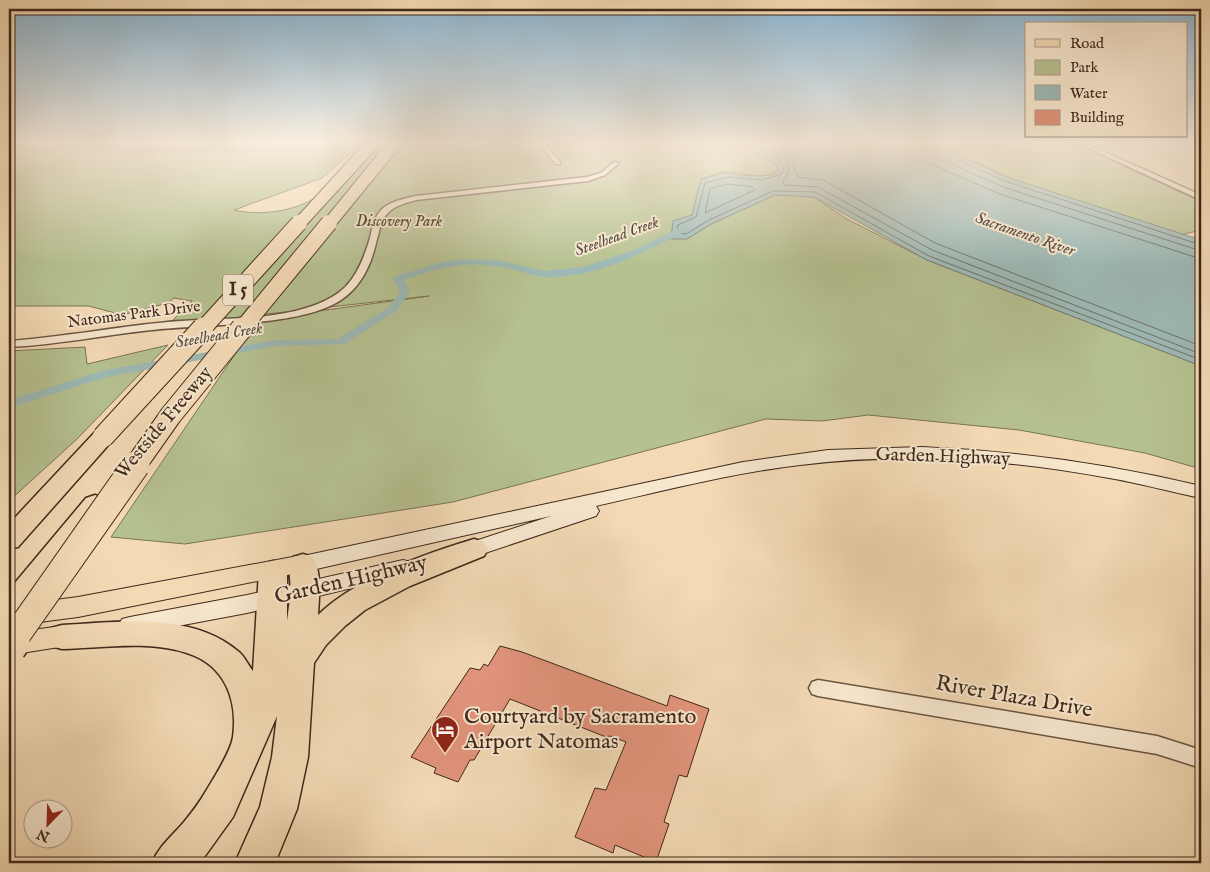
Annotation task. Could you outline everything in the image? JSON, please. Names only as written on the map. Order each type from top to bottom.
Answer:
[{"type":"highway","name":"Westside Freeway","points":[[9,540],[336,184]]},
{"type":"highway","name":"Westside Freeway","points":[[9,610],[361,184]]},
{"type":"highway","points":[[9,645],[170,415]]},
{"type":"highway","points":[[9,521],[103,437]]},
{"type":"highway","points":[[299,658],[308,644],[326,624],[356,600],[380,587],[474,549]]},
{"type":"highway","points":[[255,863],[278,809],[286,778],[299,658],[304,578]]},
{"type":"highway","points":[[172,863],[198,836],[219,807],[236,777],[265,702],[273,585]]},
{"type":"highway","points":[[62,636],[167,635],[188,639],[209,647],[226,658],[238,673],[247,692],[249,729],[244,754]]},
{"type":"main road","name":"Garden Highway","points":[[9,645],[145,623],[273,585],[685,480],[736,468],[792,460],[830,456],[913,453],[1050,463],[1141,478],[1201,492]]},
{"type":"main road","name":"Garden Highway","points":[[304,578],[390,572],[474,549],[685,480]]},
{"type":"main road","name":"Garden Highway","points":[[9,616],[273,585]]},
{"type":"street","name":"Natomas Park Drive","points":[[9,344],[168,325],[248,319],[308,310],[336,299],[360,278],[382,213],[389,207],[416,198],[522,184]]},
{"type":"street","points":[[1170,184],[1201,198]]},
{"type":"street","name":"River Plaza Drive","points":[[818,688],[1157,745],[1201,759]]},
{"type":"green space","name":"Discovery Park","points":[[9,184],[306,184],[234,210],[254,213],[285,210],[313,199],[328,184],[700,184],[687,239],[711,224],[775,195],[814,197],[847,219],[927,260],[1201,366],[1201,469],[1145,453],[1019,430],[868,415],[822,421],[766,419],[453,502],[185,544],[111,537],[259,319],[429,296],[168,325],[192,301],[174,298],[168,303],[122,315],[89,306],[9,306]]},
{"type":"green space","points":[[1026,184],[1162,184],[1201,202],[1201,230],[1180,235]]},
{"type":"green space","points":[[168,345],[77,439],[9,501],[9,351],[85,347],[87,364]]},
{"type":"water","name":"Sacramento River","points":[[700,184],[1027,184],[1201,240],[1201,366],[927,260],[814,197],[775,195],[711,224],[687,239],[671,239],[673,221],[692,215]]},
{"type":"building","name":"Courtyard by Sacramento Airport Natomas","points":[[500,646],[522,652],[667,706],[670,695],[709,709],[687,777],[679,775],[664,822],[669,824],[656,862],[615,845],[613,853],[575,837],[595,788],[606,790],[626,742],[610,736],[606,737],[510,699],[474,760],[470,760],[458,782],[434,773],[436,768],[411,757],[470,668],[480,670],[484,664],[488,666]]},
{"type":"waterway","name":"Steelhead Creek","points":[[9,404],[105,374],[276,343],[340,342],[393,309],[405,291],[398,279],[441,265],[483,262],[513,266],[543,274],[566,273],[584,270],[620,259],[687,227]]},
{"type":"place","name":"Courtyard by Sacramento Airport Natomas","points":[[445,754]]}]
